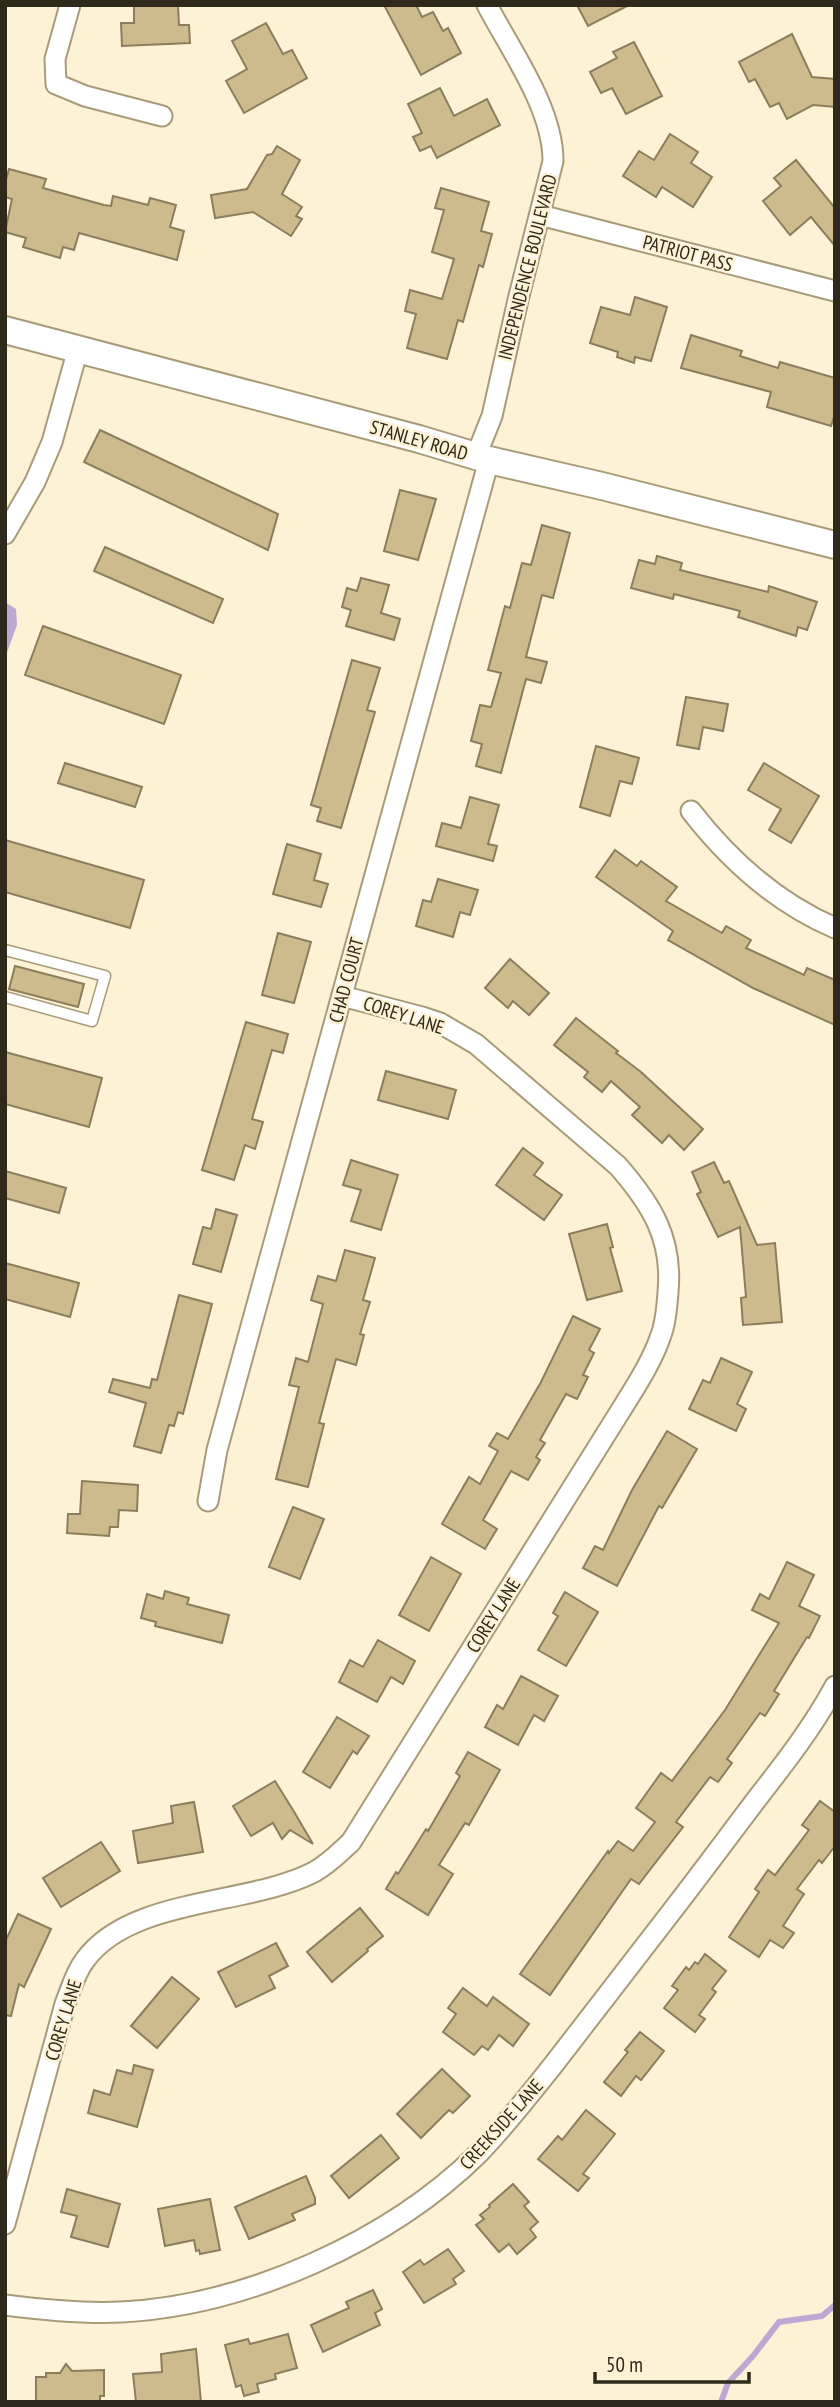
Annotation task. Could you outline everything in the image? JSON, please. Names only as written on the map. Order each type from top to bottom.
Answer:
[{"type":"street","points":[[70,5],[55,59],[55,84],[85,96],[162,116]]},
{"type":"street","name":"INDEPENDENCE BOULEVARD","points":[[483,458],[518,300],[553,161],[549,126],[487,5]]},
{"type":"street","name":"PATRIOT PASS","points":[[540,215],[835,291]]},
{"type":"street","name":"STANLEY ROAD","points":[[5,330],[483,458],[602,485],[835,545]]},
{"type":"street","points":[[5,534],[35,482],[52,442],[78,349]]},
{"type":"street","name":"CHAD COURT","points":[[208,1501],[217,1450],[342,996],[483,458]]},
{"type":"street","points":[[691,811],[710,836],[758,881],[789,904],[835,928]]},
{"type":"street","name":"COREY LANE","points":[[5,2224],[65,2004],[75,1976],[86,1959],[102,1941],[122,1928],[146,1919],[292,1882],[331,1862],[351,1842],[626,1402],[662,1334],[670,1277],[668,1252],[662,1231],[651,1209],[618,1166],[476,1044],[440,1023],[342,996]]},
{"type":"street","name":"CREEKSIDE LANE","points":[[5,2305],[80,2312],[123,2312],[211,2298],[249,2288],[325,2257],[423,2201],[478,2153],[508,2122],[786,1762],[835,1686]]},
{"type":"lane","points":[[5,950],[105,976],[92,1021],[5,997]]},
{"type":"shaded area","points":[[5,602],[16,609],[17,625],[5,658]]},
{"type":"building","points":[[134,5],[178,5],[179,25],[189,25],[190,43],[122,46],[121,23],[134,23]]},
{"type":"building","points":[[384,5],[416,5],[422,17],[433,12],[443,31],[448,28],[461,53],[421,75]]},
{"type":"building","points":[[577,5],[629,5],[588,26]]},
{"type":"building","points":[[266,23],[283,54],[292,50],[307,78],[244,113],[226,81],[247,69],[232,41]]},
{"type":"building","points":[[792,34],[812,77],[835,79],[835,107],[813,105],[787,119],[779,103],[770,107],[755,79],[749,82],[739,62]]},
{"type":"building","points":[[634,42],[662,96],[626,114],[612,88],[601,93],[590,72],[617,58],[613,52]]},
{"type":"building","points":[[440,88],[454,116],[487,99],[500,125],[437,158],[431,146],[420,151],[413,137],[422,133],[408,104]]},
{"type":"building","points":[[670,134],[698,152],[691,163],[712,177],[693,207],[662,187],[656,197],[623,176],[639,151],[654,160]]},
{"type":"building","points":[[277,146],[300,160],[282,194],[302,207],[296,216],[302,219],[291,236],[253,212],[215,218],[211,195],[247,189],[267,155],[272,154]]},
{"type":"building","points":[[796,160],[835,208],[835,246],[811,217],[790,235],[763,201],[781,186],[774,178]]},
{"type":"building","points":[[9,169],[46,179],[43,188],[104,205],[111,206],[113,196],[148,205],[150,198],[176,205],[170,227],[184,231],[177,260],[79,233],[74,250],[63,247],[60,258],[23,247],[26,238],[5,232],[12,199],[5,197]]},
{"type":"building","points":[[441,188],[489,202],[481,231],[492,234],[483,267],[479,265],[463,322],[458,320],[447,359],[407,348],[416,314],[405,311],[410,290],[442,299],[454,259],[432,252],[444,210],[435,208]]},
{"type":"building","points":[[635,297],[667,307],[651,361],[635,357],[634,363],[617,357],[618,352],[590,343],[601,307],[630,315]]},
{"type":"building","points":[[691,335],[742,351],[740,356],[778,368],[780,362],[835,378],[835,414],[831,426],[767,407],[771,392],[681,368]]},
{"type":"building","points":[[100,430],[278,514],[268,550],[84,462]]},
{"type":"building","points":[[400,490],[436,499],[418,560],[384,551]]},
{"type":"building","points":[[542,525],[570,533],[553,598],[542,595],[526,657],[547,662],[541,683],[526,679],[501,773],[476,766],[482,744],[471,741],[480,705],[491,707],[501,673],[488,670],[505,606],[510,608],[522,563],[531,565]]},
{"type":"building","points":[[105,547],[223,599],[213,623],[94,571]]},
{"type":"building","points":[[657,556],[682,563],[680,570],[768,592],[769,586],[817,602],[807,630],[798,627],[796,636],[738,617],[740,611],[674,594],[673,599],[631,588],[639,560],[655,564]]},
{"type":"building","points":[[361,578],[389,585],[381,613],[400,619],[394,640],[346,626],[351,610],[342,607],[347,588],[357,591]]},
{"type":"building","points":[[43,626],[181,675],[164,724],[25,675]]},
{"type":"building","points":[[352,660],[380,668],[367,710],[375,712],[341,828],[317,821],[321,808],[311,805]]},
{"type":"building","points":[[686,697],[728,704],[723,731],[703,727],[699,749],[677,745]]},
{"type":"building","points":[[596,746],[639,758],[632,784],[620,781],[610,816],[580,807]]},
{"type":"building","points":[[65,763],[142,787],[135,807],[58,783]]},
{"type":"building","points":[[764,763],[819,796],[791,843],[769,830],[781,809],[748,790]]},
{"type":"building","points":[[470,797],[499,805],[488,844],[497,846],[493,861],[436,846],[442,823],[461,828]]},
{"type":"building","points":[[5,840],[144,880],[130,928],[5,892]]},
{"type":"building","points":[[287,844],[321,854],[314,880],[328,884],[321,907],[273,894]]},
{"type":"building","points":[[615,850],[637,866],[641,861],[677,887],[666,901],[722,933],[726,926],[751,940],[746,948],[804,975],[807,968],[835,980],[835,1025],[753,988],[668,940],[673,931],[596,877]]},
{"type":"building","points":[[438,879],[478,890],[470,915],[460,912],[453,937],[416,926],[423,900],[431,902]]},
{"type":"building","points":[[278,933],[311,942],[294,1003],[262,995]]},
{"type":"building","points":[[510,959],[549,993],[529,1015],[513,1001],[508,1008],[485,988]]},
{"type":"building","points":[[15,966],[84,984],[78,1007],[9,989]]},
{"type":"building","points":[[576,1018],[618,1051],[616,1053],[641,1072],[703,1129],[684,1150],[669,1135],[662,1143],[632,1115],[640,1107],[611,1081],[602,1092],[584,1077],[588,1072],[554,1045]]},
{"type":"building","points":[[246,1022],[288,1034],[283,1053],[272,1050],[252,1119],[263,1122],[255,1149],[245,1145],[234,1180],[202,1170]]},
{"type":"building","points":[[5,1052],[102,1078],[89,1127],[5,1104]]},
{"type":"building","points":[[386,1071],[456,1090],[448,1119],[378,1100]]},
{"type":"building","points":[[523,1148],[543,1163],[534,1175],[562,1195],[544,1220],[496,1185]]},
{"type":"building","points":[[351,1160],[398,1175],[381,1230],[351,1221],[361,1190],[343,1185]]},
{"type":"building","points":[[714,1162],[724,1183],[729,1181],[757,1245],[775,1243],[782,1322],[743,1325],[741,1298],[746,1297],[740,1227],[718,1237],[697,1194],[701,1192],[692,1172]]},
{"type":"building","points":[[5,1171],[66,1188],[59,1213],[5,1198]]},
{"type":"building","points":[[216,1209],[237,1215],[221,1272],[193,1264],[203,1227],[211,1229]]},
{"type":"building","points":[[607,1224],[613,1247],[610,1248],[622,1291],[587,1300],[569,1234]]},
{"type":"building","points":[[345,1250],[375,1258],[363,1300],[370,1302],[360,1334],[364,1335],[356,1365],[336,1359],[319,1423],[324,1424],[308,1487],[276,1479],[299,1387],[289,1385],[296,1358],[308,1362],[323,1304],[311,1300],[318,1276],[336,1281]]},
{"type":"building","points":[[5,1263],[79,1283],[70,1317],[5,1299]]},
{"type":"building","points":[[179,1295],[212,1304],[183,1414],[178,1412],[174,1426],[169,1425],[161,1453],[134,1446],[146,1403],[109,1392],[113,1379],[150,1388],[152,1379],[157,1380]]},
{"type":"building","points":[[573,1316],[600,1329],[589,1350],[594,1353],[583,1375],[588,1377],[577,1399],[566,1394],[540,1440],[545,1443],[536,1457],[540,1460],[528,1480],[511,1471],[483,1520],[497,1529],[485,1549],[442,1524],[469,1477],[480,1484],[498,1451],[489,1446],[497,1433],[508,1439],[541,1382]]},
{"type":"building","points":[[721,1358],[752,1372],[737,1404],[746,1409],[736,1431],[689,1409],[703,1380],[710,1383]]},
{"type":"building","points":[[667,1431],[697,1449],[662,1508],[659,1506],[617,1586],[583,1568],[595,1546],[603,1550],[632,1490]]},
{"type":"building","points":[[82,1481],[138,1485],[137,1511],[119,1510],[118,1527],[110,1527],[109,1536],[67,1533],[68,1514],[80,1514]]},
{"type":"building","points":[[293,1507],[324,1519],[300,1579],[269,1567]]},
{"type":"building","points":[[431,1557],[461,1574],[429,1631],[399,1615]]},
{"type":"building","points":[[787,1562],[814,1575],[799,1606],[820,1616],[809,1638],[807,1637],[774,1691],[779,1694],[765,1716],[760,1713],[727,1759],[732,1763],[718,1782],[710,1777],[676,1822],[683,1827],[639,1884],[631,1879],[550,1995],[520,1974],[608,1851],[609,1853],[618,1841],[633,1851],[655,1822],[636,1808],[661,1773],[672,1781],[725,1710],[779,1623],[752,1610],[760,1594],[769,1599]]},
{"type":"building","points":[[165,1591],[189,1598],[187,1604],[229,1615],[222,1643],[155,1626],[156,1622],[141,1618],[147,1594],[163,1599]]},
{"type":"building","points":[[565,1592],[598,1612],[566,1666],[538,1650],[558,1616],[553,1613]]},
{"type":"building","points":[[378,1640],[415,1661],[403,1684],[391,1677],[377,1702],[339,1682],[350,1660],[363,1667]]},
{"type":"building","points":[[521,1676],[558,1696],[544,1721],[534,1715],[518,1745],[485,1727],[497,1705],[503,1709]]},
{"type":"building","points":[[337,1717],[369,1736],[357,1754],[353,1751],[330,1788],[303,1772]]},
{"type":"building","points":[[468,1752],[500,1770],[469,1825],[465,1823],[439,1865],[453,1874],[428,1915],[386,1889],[426,1829],[428,1831],[460,1776],[456,1773]]},
{"type":"building","points":[[275,1781],[313,1844],[290,1830],[282,1839],[273,1823],[251,1836],[233,1806]]},
{"type":"building","points":[[820,1801],[835,1812],[835,1846],[822,1863],[819,1860],[797,1889],[804,1894],[783,1926],[794,1933],[783,1948],[770,1940],[759,1957],[729,1937],[759,1892],[755,1889],[768,1870],[775,1875],[809,1830],[802,1825]]},
{"type":"building","points":[[194,1802],[203,1852],[138,1863],[133,1831],[173,1823],[171,1806]]},
{"type":"building","points":[[101,1842],[120,1871],[61,1907],[43,1878]]},
{"type":"building","points":[[360,1908],[383,1936],[332,1982],[307,1952]]},
{"type":"building","points":[[18,1914],[51,1929],[24,1987],[19,1984],[11,2016],[5,2015],[5,1942]]},
{"type":"building","points":[[276,1943],[288,1966],[269,1976],[275,1988],[236,2007],[218,1972]]},
{"type":"building","points":[[705,1954],[726,1971],[712,1989],[716,1992],[699,2015],[705,2019],[695,2032],[664,2008],[678,1990],[672,1986],[686,1967],[689,1970],[695,1962],[698,1964]]},
{"type":"building","points":[[172,1977],[199,1999],[157,2048],[131,2026]]},
{"type":"building","points":[[463,1988],[487,2006],[493,1997],[529,2024],[513,2046],[499,2035],[488,2050],[482,2046],[474,2055],[443,2032],[456,2014],[448,2008]]},
{"type":"building","points":[[640,2032],[664,2051],[641,2080],[636,2076],[621,2096],[604,2082]]},
{"type":"building","points":[[134,2065],[153,2070],[137,2127],[88,2113],[94,2090],[110,2095],[117,2070],[132,2074]]},
{"type":"building","points":[[442,2069],[470,2096],[453,2113],[449,2110],[421,2138],[397,2114]]},
{"type":"building","points":[[586,2110],[615,2134],[583,2174],[589,2178],[578,2191],[538,2159],[558,2136],[562,2140]]},
{"type":"building","points":[[381,2135],[399,2158],[349,2198],[331,2176]]},
{"type":"building","points":[[306,2176],[315,2204],[292,2214],[295,2220],[249,2239],[235,2207]]},
{"type":"building","points":[[513,2184],[529,2202],[524,2206],[538,2222],[530,2229],[536,2237],[517,2254],[509,2244],[499,2252],[476,2225],[484,2219],[480,2215],[489,2205]]},
{"type":"building","points":[[67,2189],[120,2204],[108,2247],[71,2237],[77,2216],[61,2212]]},
{"type":"building","points":[[210,2199],[220,2250],[200,2254],[199,2250],[196,2251],[194,2240],[165,2246],[158,2209]]},
{"type":"building","points":[[448,2249],[464,2271],[453,2279],[456,2284],[424,2303],[403,2272],[420,2260],[424,2265]]},
{"type":"building","points":[[373,2290],[382,2309],[375,2313],[380,2325],[323,2352],[311,2325],[349,2308],[346,2302]]},
{"type":"building","points":[[288,2334],[297,2368],[275,2374],[276,2379],[257,2384],[259,2392],[244,2396],[241,2385],[236,2387],[225,2345],[248,2339],[250,2344]]},
{"type":"building","points":[[196,2349],[201,2402],[136,2402],[133,2374],[162,2372],[161,2354]]},
{"type":"building","points":[[66,2364],[72,2371],[104,2370],[104,2396],[100,2396],[100,2402],[36,2402],[36,2377],[46,2377],[46,2373],[60,2373]]},
{"type":"waterway","points":[[721,2402],[728,2383],[779,2322],[822,2316],[835,2305]]}]
